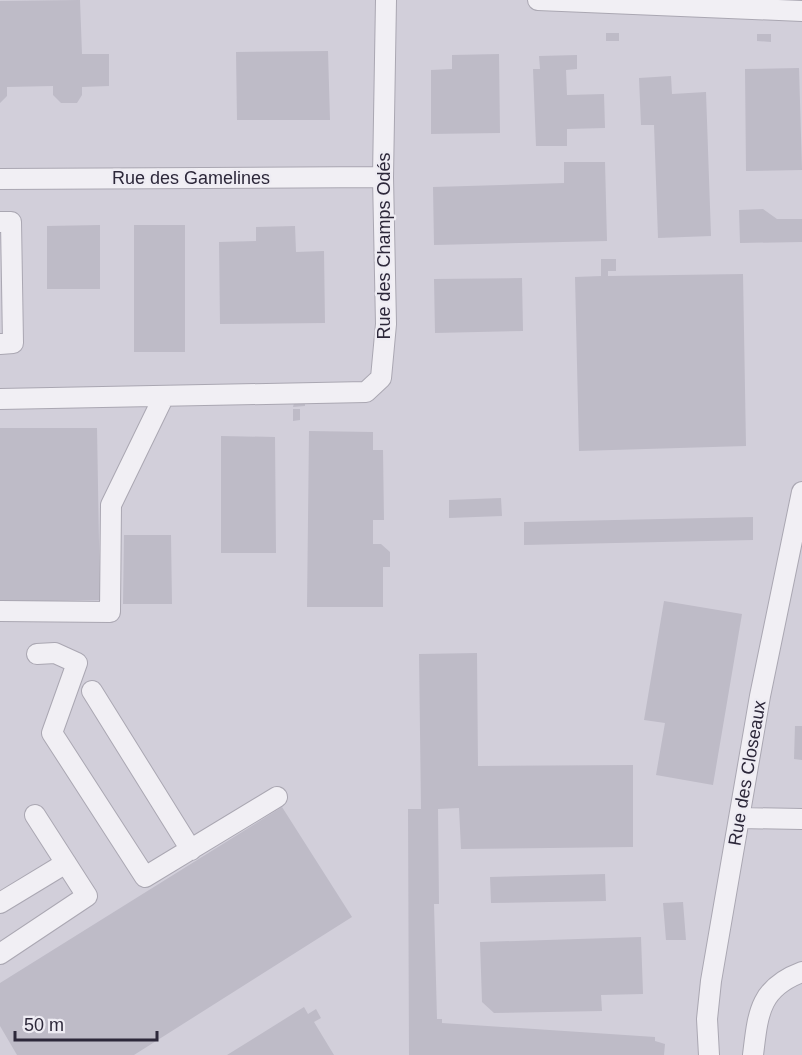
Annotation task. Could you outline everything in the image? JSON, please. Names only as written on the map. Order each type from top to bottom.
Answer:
[{"type":"street","name":"Rue des Champs Odés","points":[[0,399],[366,392],[381,378],[386,324],[383,177],[386,0]]},
{"type":"street","points":[[537,0],[802,11]]},
{"type":"street","name":"Rue des Gamelines","points":[[0,179],[383,177]]},
{"type":"street","points":[[0,222],[11,222],[13,343],[0,344]]},
{"type":"street","points":[[0,611],[110,612],[111,505],[164,396]]},
{"type":"street","name":"Rue des Closeaux","points":[[709,1055],[708,996],[739,818],[795,561],[801,506]]},
{"type":"street","points":[[37,654],[55,653],[77,663],[52,733],[146,877],[277,796]]},
{"type":"street","points":[[92,691],[191,850]]},
{"type":"street","points":[[0,954],[87,896],[35,815]]},
{"type":"street","points":[[739,818],[802,819]]},
{"type":"street","points":[[0,903],[66,863]]},
{"type":"street","points":[[753,1055],[757,1017],[769,991],[786,978],[802,972]]},
{"type":"shaded area","points":[[0,0],[802,0],[802,1055],[0,1055]]},
{"type":"building","points":[[80,0],[82,54],[109,54],[109,86],[82,87],[82,95],[77,103],[61,103],[53,95],[53,86],[7,87],[7,96],[0,103],[0,1]]},
{"type":"building","points":[[606,33],[619,33],[619,41],[606,41]]},
{"type":"building","points":[[757,34],[771,34],[771,42],[757,41]]},
{"type":"building","points":[[328,51],[330,120],[237,120],[236,52]]},
{"type":"building","points":[[499,54],[500,133],[431,134],[431,70],[452,69],[452,55]]},
{"type":"building","points":[[577,55],[577,69],[566,70],[567,95],[604,94],[605,128],[567,129],[567,146],[536,146],[533,69],[540,69],[539,56]]},
{"type":"building","points":[[799,68],[802,170],[746,171],[745,69]]},
{"type":"building","points":[[671,76],[672,94],[706,92],[711,236],[658,238],[654,125],[641,125],[639,78]]},
{"type":"building","points":[[564,162],[605,162],[607,241],[434,245],[433,187],[564,183]]},
{"type":"building","points":[[763,209],[777,219],[802,219],[802,242],[740,243],[739,210]]},
{"type":"building","points":[[100,225],[100,289],[47,289],[47,226]]},
{"type":"building","points":[[134,225],[185,225],[185,352],[134,352]]},
{"type":"building","points":[[295,226],[296,252],[324,251],[325,323],[220,324],[219,242],[256,241],[256,227]]},
{"type":"building","points":[[601,259],[616,259],[616,271],[608,271],[608,276],[743,274],[746,446],[579,451],[575,277],[601,276]]},
{"type":"building","points":[[522,278],[523,331],[435,333],[434,279]]},
{"type":"building","points":[[294,403],[305,403],[305,406],[293,407]]},
{"type":"building","points":[[293,409],[300,409],[300,420],[293,421]]},
{"type":"building","points":[[0,428],[97,428],[100,600],[0,602]]},
{"type":"building","points":[[309,431],[373,432],[373,450],[383,450],[384,520],[373,520],[373,544],[381,544],[390,552],[390,567],[383,567],[383,607],[307,607]]},
{"type":"building","points":[[221,436],[275,437],[276,553],[221,553]]},
{"type":"building","points":[[501,498],[502,516],[449,518],[449,500]]},
{"type":"building","points":[[753,517],[753,540],[524,545],[524,522]]},
{"type":"building","points":[[124,535],[171,535],[172,604],[123,604]]},
{"type":"building","points":[[664,601],[742,614],[713,785],[656,775],[665,723],[644,720]]},
{"type":"building","points":[[477,653],[478,766],[633,765],[633,847],[461,849],[459,808],[438,809],[439,904],[434,904],[437,1019],[442,1019],[442,1023],[655,1037],[655,1041],[665,1044],[664,1055],[409,1055],[408,809],[421,809],[419,654]]},
{"type":"building","points":[[795,726],[802,726],[802,760],[794,759]]},
{"type":"building","points":[[282,807],[352,917],[134,1055],[17,1055],[0,1026],[0,983]]},
{"type":"building","points":[[605,874],[606,901],[491,903],[490,877]]},
{"type":"building","points":[[683,902],[686,940],[666,940],[663,903]]},
{"type":"building","points":[[641,937],[643,994],[601,995],[602,1011],[494,1013],[482,1002],[480,942]]},
{"type":"building","points":[[304,1007],[308,1014],[316,1009],[321,1018],[314,1022],[334,1055],[227,1055]]}]
